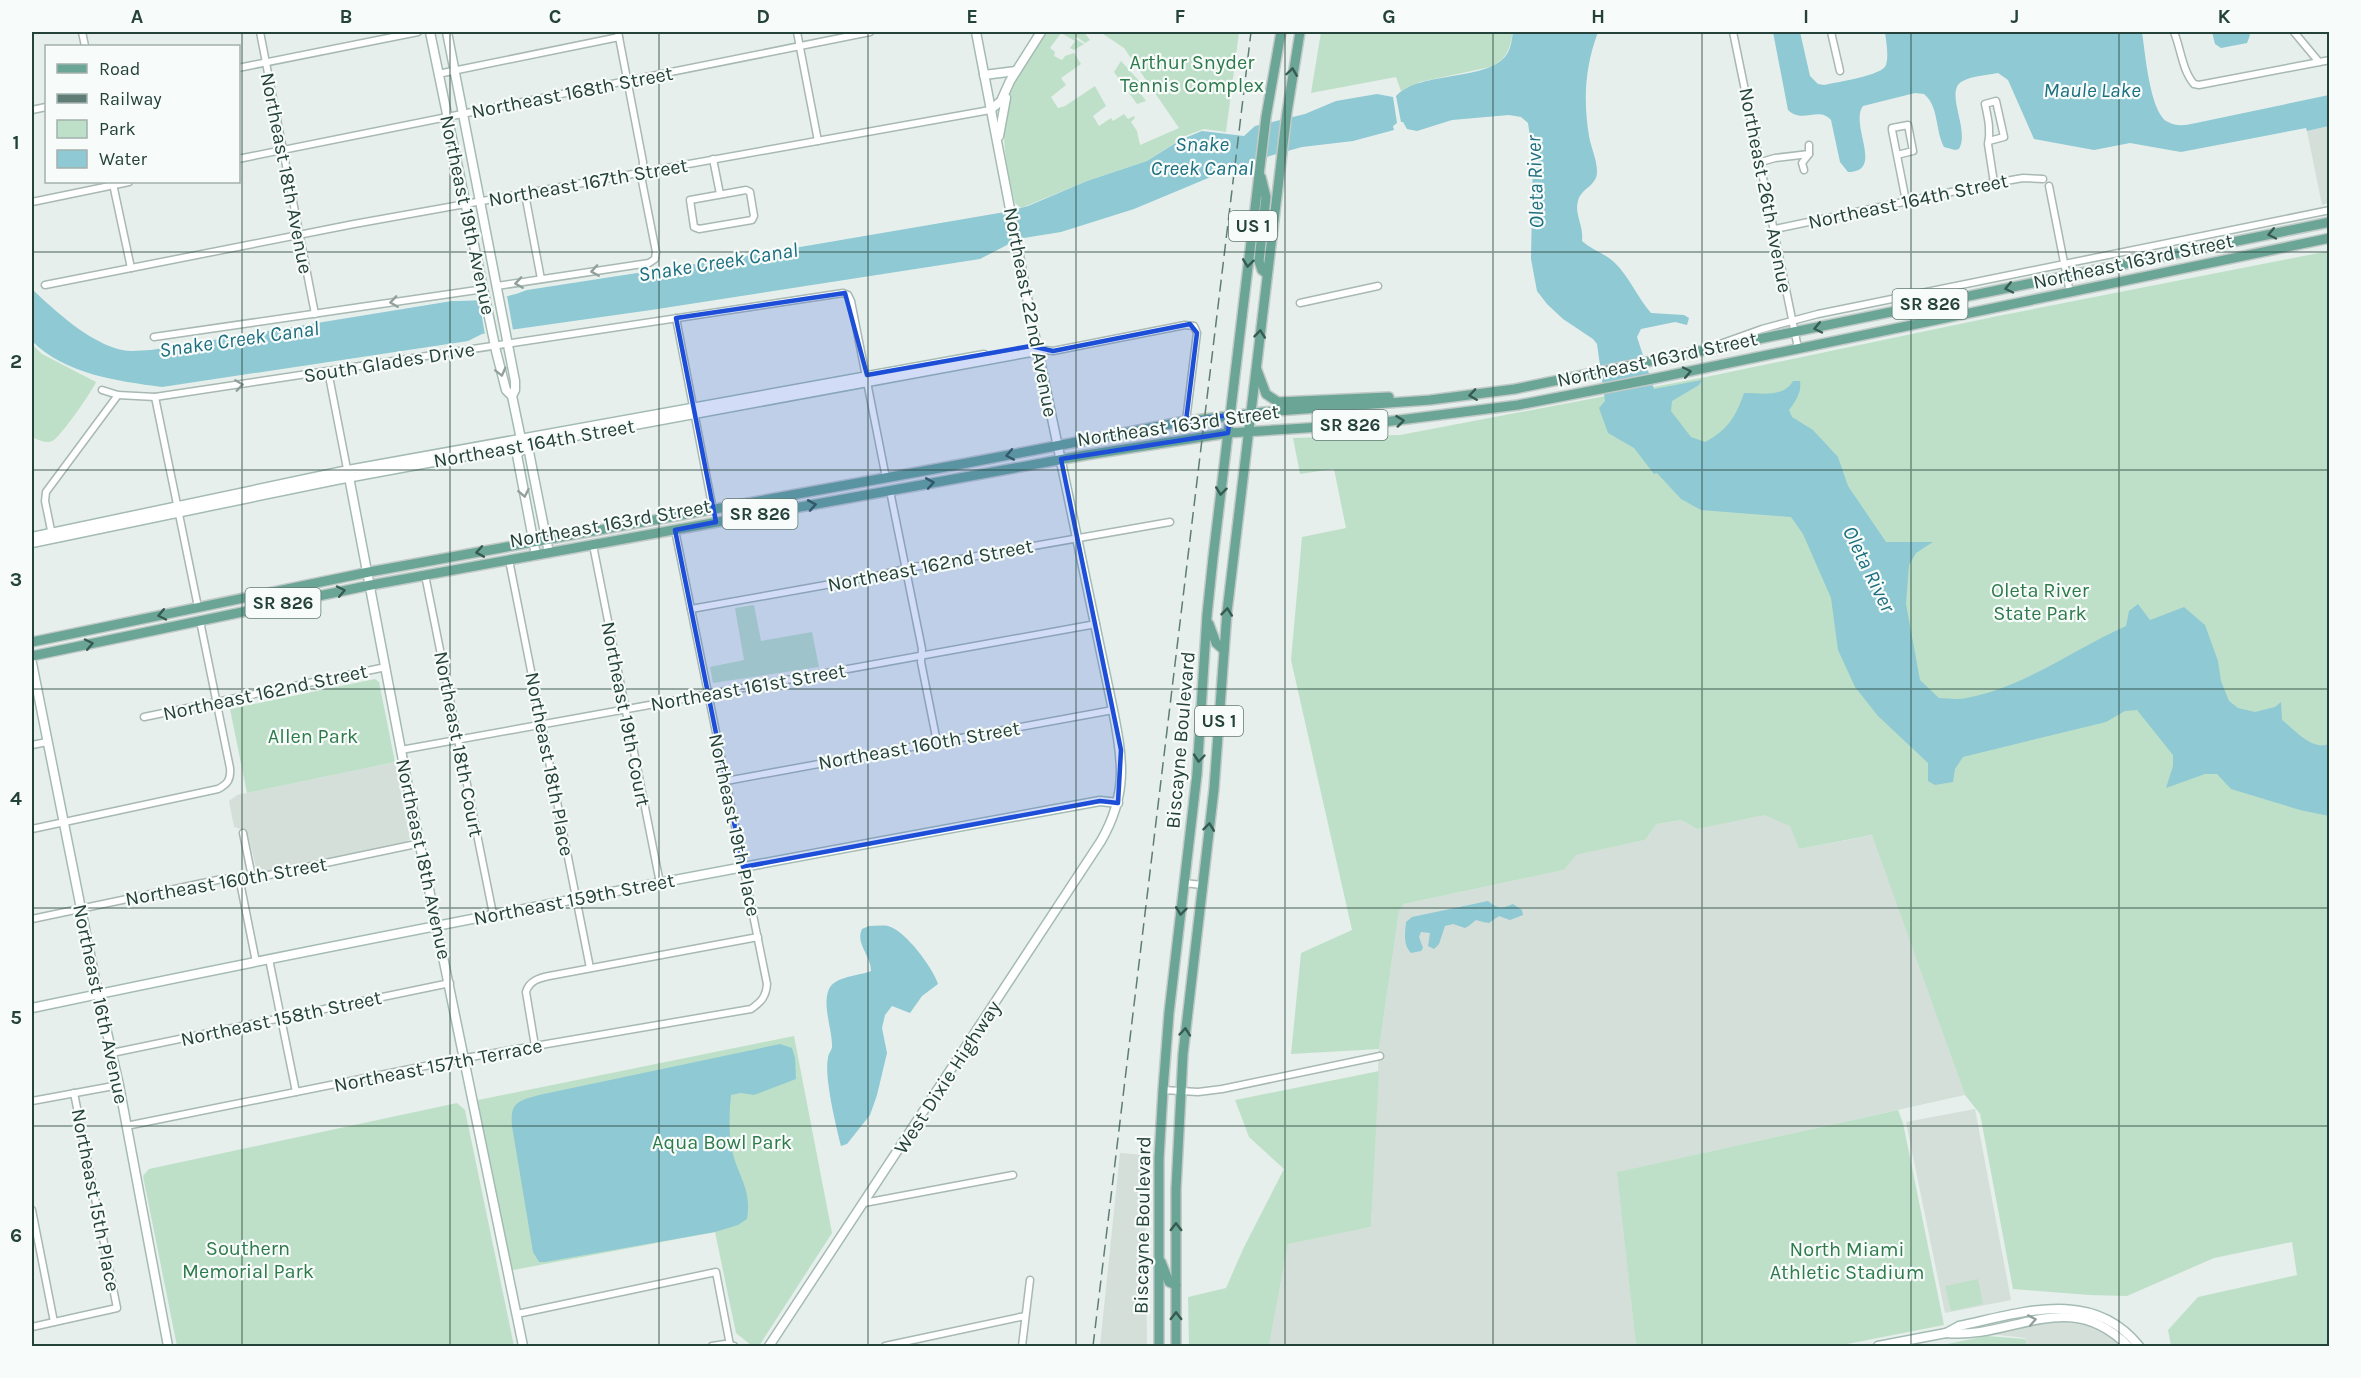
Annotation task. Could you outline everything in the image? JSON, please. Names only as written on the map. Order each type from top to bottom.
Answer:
[{"type":"main road","name":"Biscayne Boulevard","points":[[1159,1347],[1158,1254],[1163,1090],[1199,749],[1207,615],[1266,117],[1281,32]]},
{"type":"main road","name":"Biscayne Boulevard","points":[[1176,1347],[1176,1189],[1181,1091],[1216,771],[1224,650],[1267,274],[1287,112],[1300,32]]},
{"type":"main road","points":[[1260,167],[1266,197],[1259,261],[1262,270],[1267,274]]},
{"type":"main road","name":"Northeast 163rd Street","points":[[32,642],[369,572],[1186,421],[1251,413],[1405,402],[1515,389],[2330,222]]},
{"type":"main road","name":"Northeast 163rd Street","points":[[32,654],[371,585],[1061,459],[1228,433],[1368,424],[1518,405],[2330,238]]},
{"type":"main road","points":[[1256,369],[1266,394],[1275,402],[1395,397],[1405,402]]},
{"type":"main road","points":[[1515,389],[1518,405]]},
{"type":"main road","points":[[890,491],[895,482],[908,474]]},
{"type":"main road","points":[[865,495],[880,487],[886,478]]},
{"type":"main road","points":[[694,526],[709,517],[713,510]]},
{"type":"main road","points":[[593,545],[597,537],[612,528]]},
{"type":"main road","points":[[253,610],[281,595],[282,590]]},
{"type":"main road","points":[[200,621],[206,612],[219,603]]},
{"type":"main road","points":[[178,625],[192,616],[198,607]]},
{"type":"main road","points":[[1207,615],[1216,643],[1224,650]]},
{"type":"main road","points":[[32,654],[36,647],[50,638]]},
{"type":"main road","points":[[1174,975],[1192,978]]},
{"type":"main road","points":[[1158,1254],[1169,1282],[1176,1286]]},
{"type":"street","name":"Northeast 18th Avenue","points":[[260,32],[315,314]]},
{"type":"street","points":[[240,68],[418,32]]},
{"type":"street","name":"Northeast 19th Avenue","points":[[430,32],[495,346],[506,390],[512,396],[523,442],[530,452],[549,553]]},
{"type":"street","name":"Northeast 19th Avenue","points":[[447,32],[515,381],[512,396]]},
{"type":"street","points":[[797,32],[818,141]]},
{"type":"street","name":"Northeast 168th Street","points":[[240,159],[870,32]]},
{"type":"street","name":"Northeast 22nd Avenue","points":[[976,32],[1037,349],[1113,710],[1122,761],[1118,803]]},
{"type":"street","points":[[990,110],[1001,101],[1010,81],[1041,32]]},
{"type":"street","name":"Northeast 26th Avenue","points":[[1733,32],[1798,348]]},
{"type":"street","points":[[1831,32],[1840,71]]},
{"type":"street","points":[[2174,32],[2182,52],[2186,73],[2194,84],[2205,85],[2224,79],[2330,60]]},
{"type":"street","points":[[2294,32],[2319,62]]},
{"type":"street","points":[[438,74],[619,34],[643,162],[642,172],[656,252],[655,259],[649,263],[497,286]]},
{"type":"street","points":[[984,75],[1016,71]]},
{"type":"street","points":[[1000,157],[999,131],[1010,81]]},
{"type":"street","points":[[1989,141],[2004,137],[1997,102],[1985,104],[1990,133],[1989,141],[1994,183]]},
{"type":"street","name":"Northeast 167th Street","points":[[45,285],[481,201],[990,110]]},
{"type":"street","points":[[1897,155],[1913,151],[1909,126],[1892,128],[1897,155],[1906,201]]},
{"type":"street","points":[[1804,170],[1802,163],[1809,154],[1809,145]]},
{"type":"street","points":[[1761,162],[1809,154]]},
{"type":"street","points":[[712,159],[720,194]]},
{"type":"street","name":"Northeast 164th Street","points":[[1775,229],[1994,183],[2023,178],[2043,179]]},
{"type":"street","points":[[32,202],[113,183],[130,268]]},
{"type":"street","points":[[2049,186],[2070,293]]},
{"type":"street","points":[[749,190],[753,218],[696,229],[690,200],[720,194],[749,190]]},
{"type":"street","points":[[525,194],[541,279]]},
{"type":"street","name":"Northeast 163rd Street","points":[[1697,352],[1762,328],[1792,321],[2330,210]]},
{"type":"street","points":[[1300,303],[1378,286]]},
{"type":"street","points":[[154,336],[484,289]]},
{"type":"street","name":"South Glades Drive","points":[[102,390],[118,395],[155,397],[838,293],[847,294],[867,379]]},
{"type":"street","points":[[676,318],[713,510]]},
{"type":"street","name":"Northeast 164th Street","points":[[32,537],[178,510],[348,473],[867,379],[1031,352],[1037,349],[1053,351],[1185,325],[1194,326],[1197,333],[1186,421]]},
{"type":"street","name":"Northeast 18th Avenue","points":[[328,371],[369,572],[401,750],[523,1347]]},
{"type":"street","points":[[867,379],[886,478]]},
{"type":"street","points":[[52,535],[45,501],[48,487],[118,395]]},
{"type":"street","points":[[155,397],[198,607]]},
{"type":"street","name":"Northeast 19th Avenue","points":[[523,442],[517,455],[536,555]]},
{"type":"street","points":[[890,491],[937,742]]},
{"type":"street","name":"Northeast 162nd Street","points":[[691,609],[1170,522]]},
{"type":"street","name":"Northeast 19th Place","points":[[675,530],[767,984],[767,992],[762,1000],[751,1009]]},
{"type":"street","name":"Northeast 164th Street","points":[[32,543],[52,535]]},
{"type":"street","name":"Northeast 19th Court","points":[[593,545],[660,883]]},
{"type":"street","name":"Northeast 18th Place","points":[[509,560],[590,968]]},
{"type":"street","name":"Northeast 18th Court","points":[[426,575],[493,914]]},
{"type":"street","points":[[32,829],[218,789],[230,780],[230,768],[200,621]]},
{"type":"street","name":"Northeast 161st Street","points":[[401,750],[1096,624]]},
{"type":"street","name":"Northeast 16th Avenue","points":[[32,663],[98,994],[119,1085],[168,1347]]},
{"type":"street","name":"Northeast 162nd Street","points":[[144,717],[386,667]]},
{"type":"street","name":"Northeast 160th Street","points":[[726,781],[1113,710]]},
{"type":"street","points":[[32,745],[47,741]]},
{"type":"street","name":"Northeast 159th Street","points":[[32,1008],[438,924],[1100,801],[1118,803]]},
{"type":"street","name":"West Dixie Highway","points":[[769,1347],[1101,841],[1118,803]]},
{"type":"street","points":[[243,833],[252,877]]},
{"type":"street","name":"Northeast 160th Street","points":[[32,919],[222,879],[252,877],[420,843]]},
{"type":"street","points":[[239,877],[256,962]]},
{"type":"street","points":[[1185,883],[1202,885]]},
{"type":"street","points":[[535,1046],[526,992],[529,984],[549,976],[758,937]]},
{"type":"street","points":[[269,959],[296,1092]]},
{"type":"street","name":"Northeast 158th Street","points":[[112,1053],[450,983]]},
{"type":"street","name":"Northeast 157th Terrace","points":[[126,1126],[465,1058],[751,1009]]},
{"type":"street","points":[[1163,1090],[1198,1092],[1222,1089],[1380,1056]]},
{"type":"street","points":[[32,1101],[119,1085]]},
{"type":"street","name":"Northeast 15th Place","points":[[54,1322],[117,1308],[74,1093]]},
{"type":"street","points":[[864,1203],[1013,1175]]},
{"type":"street","points":[[32,1210],[54,1322],[32,1327]]},
{"type":"street","points":[[517,1314],[716,1272],[732,1346],[712,1347]]},
{"type":"street","points":[[1022,1347],[1030,1280]]},
{"type":"street","points":[[1878,1347],[1946,1333],[1959,1326],[2055,1308],[2091,1314],[2119,1327],[2139,1347]]},
{"type":"street","points":[[885,1347],[1025,1316]]},
{"type":"street","points":[[1990,1329],[2003,1322],[2007,1316]]},
{"type":"street","points":[[1946,1333],[1961,1335],[2040,1318],[2074,1318],[2106,1329],[2128,1347]]},
{"type":"highlighted area","points":[[845,293],[867,375],[1031,346],[1053,351],[1190,324],[1197,333],[1186,421],[1230,415],[1228,433],[1061,459],[1121,750],[1118,803],[1100,801],[743,867],[675,530],[716,522],[676,318]]},
{"type":"shaded area","points":[[2329,126],[2329,203],[2322,205],[2307,131]]},
{"type":"shaded area","points":[[395,762],[410,839],[406,842],[265,872],[256,868],[248,835],[244,830],[234,827],[229,801],[237,795]]},
{"type":"shaded area","points":[[1764,814],[1791,826],[1799,849],[1873,835],[1965,1095],[1618,1172],[1636,1346],[1269,1346],[1288,1243],[1371,1227],[1379,1049],[1399,912],[1404,904],[1564,870],[1575,855],[1645,840],[1657,824],[1681,820],[1697,829]]},
{"type":"shaded area","points":[[1975,1109],[2011,1300],[1945,1313],[1906,1122]]},
{"type":"shaded area","points":[[1120,1153],[1145,1155],[1147,1346],[1100,1346]]},
{"type":"shaded area","points":[[2052,1320],[2089,1326],[2105,1333],[2122,1346],[2027,1346],[2025,1338],[1982,1333]]},
{"type":"green space","name":"Arthur Snyder Tennis Complex","points":[[1046,32],[1084,32],[1090,40],[1085,43],[1076,36],[1075,39],[1084,44],[1074,50],[1070,48],[1075,41],[1061,33],[1050,48],[1055,52],[1054,56],[1062,60],[1065,56],[1074,53],[1081,64],[1061,78],[1066,85],[1051,97],[1058,108],[1065,106],[1095,86],[1106,106],[1093,116],[1099,126],[1111,118],[1113,121],[1124,114],[1128,119],[1134,116],[1131,122],[1137,131],[1140,145],[1179,128],[1124,48],[1100,32],[1239,32],[1226,132],[1204,129],[1185,136],[1147,161],[1087,181],[1021,208],[1015,203],[1007,163],[1004,123],[1009,96],[1016,79]]},
{"type":"green space","points":[[1321,32],[1513,32],[1507,53],[1490,67],[1420,82],[1401,91],[1396,77],[1311,93]]},
{"type":"green space","points":[[1121,61],[1140,82],[1135,86],[1146,101],[1137,104],[1114,72]]},
{"type":"green space","name":"Oleta River State Park","points":[[2329,251],[2329,1346],[2171,1346],[2168,1330],[2198,1297],[2297,1275],[2292,1242],[2214,1258],[2127,1296],[2013,1289],[1980,1114],[1965,1095],[1872,835],[1799,849],[1790,826],[1764,815],[1697,829],[1681,820],[1657,824],[1645,840],[1576,855],[1564,870],[1404,904],[1399,912],[1379,1049],[1291,1054],[1301,953],[1352,930],[1291,660],[1302,537],[1346,528],[1334,469],[1300,474],[1293,438],[1400,435],[1706,377],[1998,316]]},
{"type":"green space","points":[[32,344],[42,354],[96,382],[64,430],[54,440],[48,442],[32,437]]},
{"type":"green space","points":[[754,605],[761,641],[812,632],[819,667],[713,683],[710,667],[744,660],[735,608]]},
{"type":"green space","name":"Allen Park","points":[[375,679],[379,682],[395,762],[247,793],[230,709]]},
{"type":"green space","name":"Aqua Bowl Park","points":[[794,1036],[832,1233],[759,1346],[752,1346],[736,1333],[715,1232],[508,1271],[473,1101]]},
{"type":"green space","points":[[1379,1071],[1371,1227],[1288,1244],[1269,1346],[1189,1346],[1188,1297],[1226,1288],[1284,1169],[1249,1137],[1235,1100]]},
{"type":"green space","name":"Southern Memorial Park","points":[[457,1103],[465,1110],[514,1346],[177,1346],[143,1176],[149,1169]]},
{"type":"green space","name":"North Miami Athletic Stadium","points":[[1898,1110],[1903,1123],[1944,1325],[1837,1346],[1636,1346],[1617,1172]]},
{"type":"green space","points":[[1978,1279],[1983,1304],[1951,1311],[1945,1286]]},
{"type":"green space","points":[[1987,1336],[2025,1339],[2027,1346],[1937,1346]]},
{"type":"water","name":"Oleta River","points":[[1513,32],[1598,32],[1590,58],[1586,96],[1589,136],[1597,172],[1594,181],[1582,193],[1578,201],[1577,211],[1582,230],[1582,241],[1614,262],[1651,313],[1684,315],[1689,318],[1687,325],[1675,322],[1641,329],[1637,337],[1654,389],[1702,380],[1699,385],[1672,401],[1671,411],[1691,437],[1705,442],[1720,433],[1738,409],[1744,393],[1778,392],[1784,390],[1793,381],[1800,381],[1799,393],[1789,410],[1792,417],[1813,430],[1838,457],[1848,486],[1886,542],[1933,542],[1916,553],[1909,565],[1906,604],[1920,680],[1939,698],[1963,699],[1987,693],[2028,677],[2126,626],[2129,611],[2138,604],[2150,620],[2184,607],[2205,625],[2229,701],[2238,708],[2255,712],[2275,707],[2281,702],[2282,720],[2298,734],[2316,745],[2329,744],[2329,816],[2300,810],[2231,789],[2217,774],[2205,774],[2166,788],[2173,766],[2173,755],[2137,710],[2125,711],[2106,722],[1963,757],[1955,769],[1953,782],[1935,785],[1928,781],[1928,763],[1878,716],[1855,687],[1838,650],[1831,598],[1803,534],[1791,517],[1701,510],[1681,499],[1657,473],[1654,474],[1634,448],[1608,433],[1599,408],[1605,401],[1597,344],[1563,319],[1537,291],[1531,259],[1533,157],[1528,123],[1521,117],[1509,115],[1452,120],[1417,131],[1407,129],[1401,122],[1396,96],[1421,82],[1471,73],[1498,63],[1508,52]]},
{"type":"water","name":"Maule Lake","points":[[1773,32],[1800,32],[1810,76],[1818,84],[1824,85],[1868,75],[1883,69],[1887,57],[1885,32],[2142,32],[2153,95],[2162,117],[2171,124],[2189,124],[2329,95],[2329,126],[2307,131],[2306,128],[2181,152],[2130,143],[2094,150],[2034,139],[2008,80],[1998,73],[1969,78],[1957,87],[1955,94],[1962,141],[1959,149],[1955,150],[1944,147],[1935,112],[1924,94],[1915,93],[1863,106],[1860,124],[1864,164],[1859,170],[1848,172],[1840,162],[1831,120],[1821,114],[1799,116],[1788,110]]},
{"type":"water","points":[[2212,32],[2248,32],[2250,35],[2247,43],[2221,48],[2215,44]]},
{"type":"water","name":"Snake Creek Canal","points":[[1377,94],[1393,97],[1397,123],[1393,126],[1394,130],[1353,141],[1302,147],[1273,155],[1225,171],[1134,209],[1061,232],[1011,240],[1007,245],[980,259],[482,334],[468,341],[162,387],[92,374],[60,361],[32,341],[32,289],[62,316],[98,341],[122,350],[151,350],[452,301],[499,298],[527,290],[741,257],[1005,212],[1028,206],[1087,181],[1147,161],[1180,140],[1202,131],[1244,136],[1255,126],[1305,114],[1336,101]]},
{"type":"water","points":[[1488,901],[1500,907],[1513,904],[1522,910],[1523,915],[1510,920],[1499,916],[1489,923],[1476,920],[1465,928],[1453,924],[1445,926],[1439,944],[1434,949],[1428,946],[1430,933],[1421,932],[1419,937],[1423,948],[1421,951],[1411,953],[1408,950],[1405,939],[1406,922],[1412,917]]},
{"type":"water","points":[[869,926],[888,926],[902,934],[924,960],[938,984],[922,996],[910,1013],[892,1006],[885,1015],[882,1028],[887,1053],[877,1095],[870,1115],[847,1144],[841,1146],[828,1077],[828,1056],[832,1047],[832,1039],[827,995],[836,981],[871,971],[860,940],[862,929]]},
{"type":"water","points":[[780,1044],[792,1048],[796,1079],[754,1095],[741,1093],[731,1095],[731,1145],[747,1195],[747,1219],[738,1225],[715,1232],[539,1262],[533,1252],[512,1126],[512,1112],[517,1104],[539,1095]]},
{"type":"pier","points":[[507,296],[513,330],[485,335],[479,300]]},
{"type":"railway","points":[[1093,1346],[1251,32]]}]
